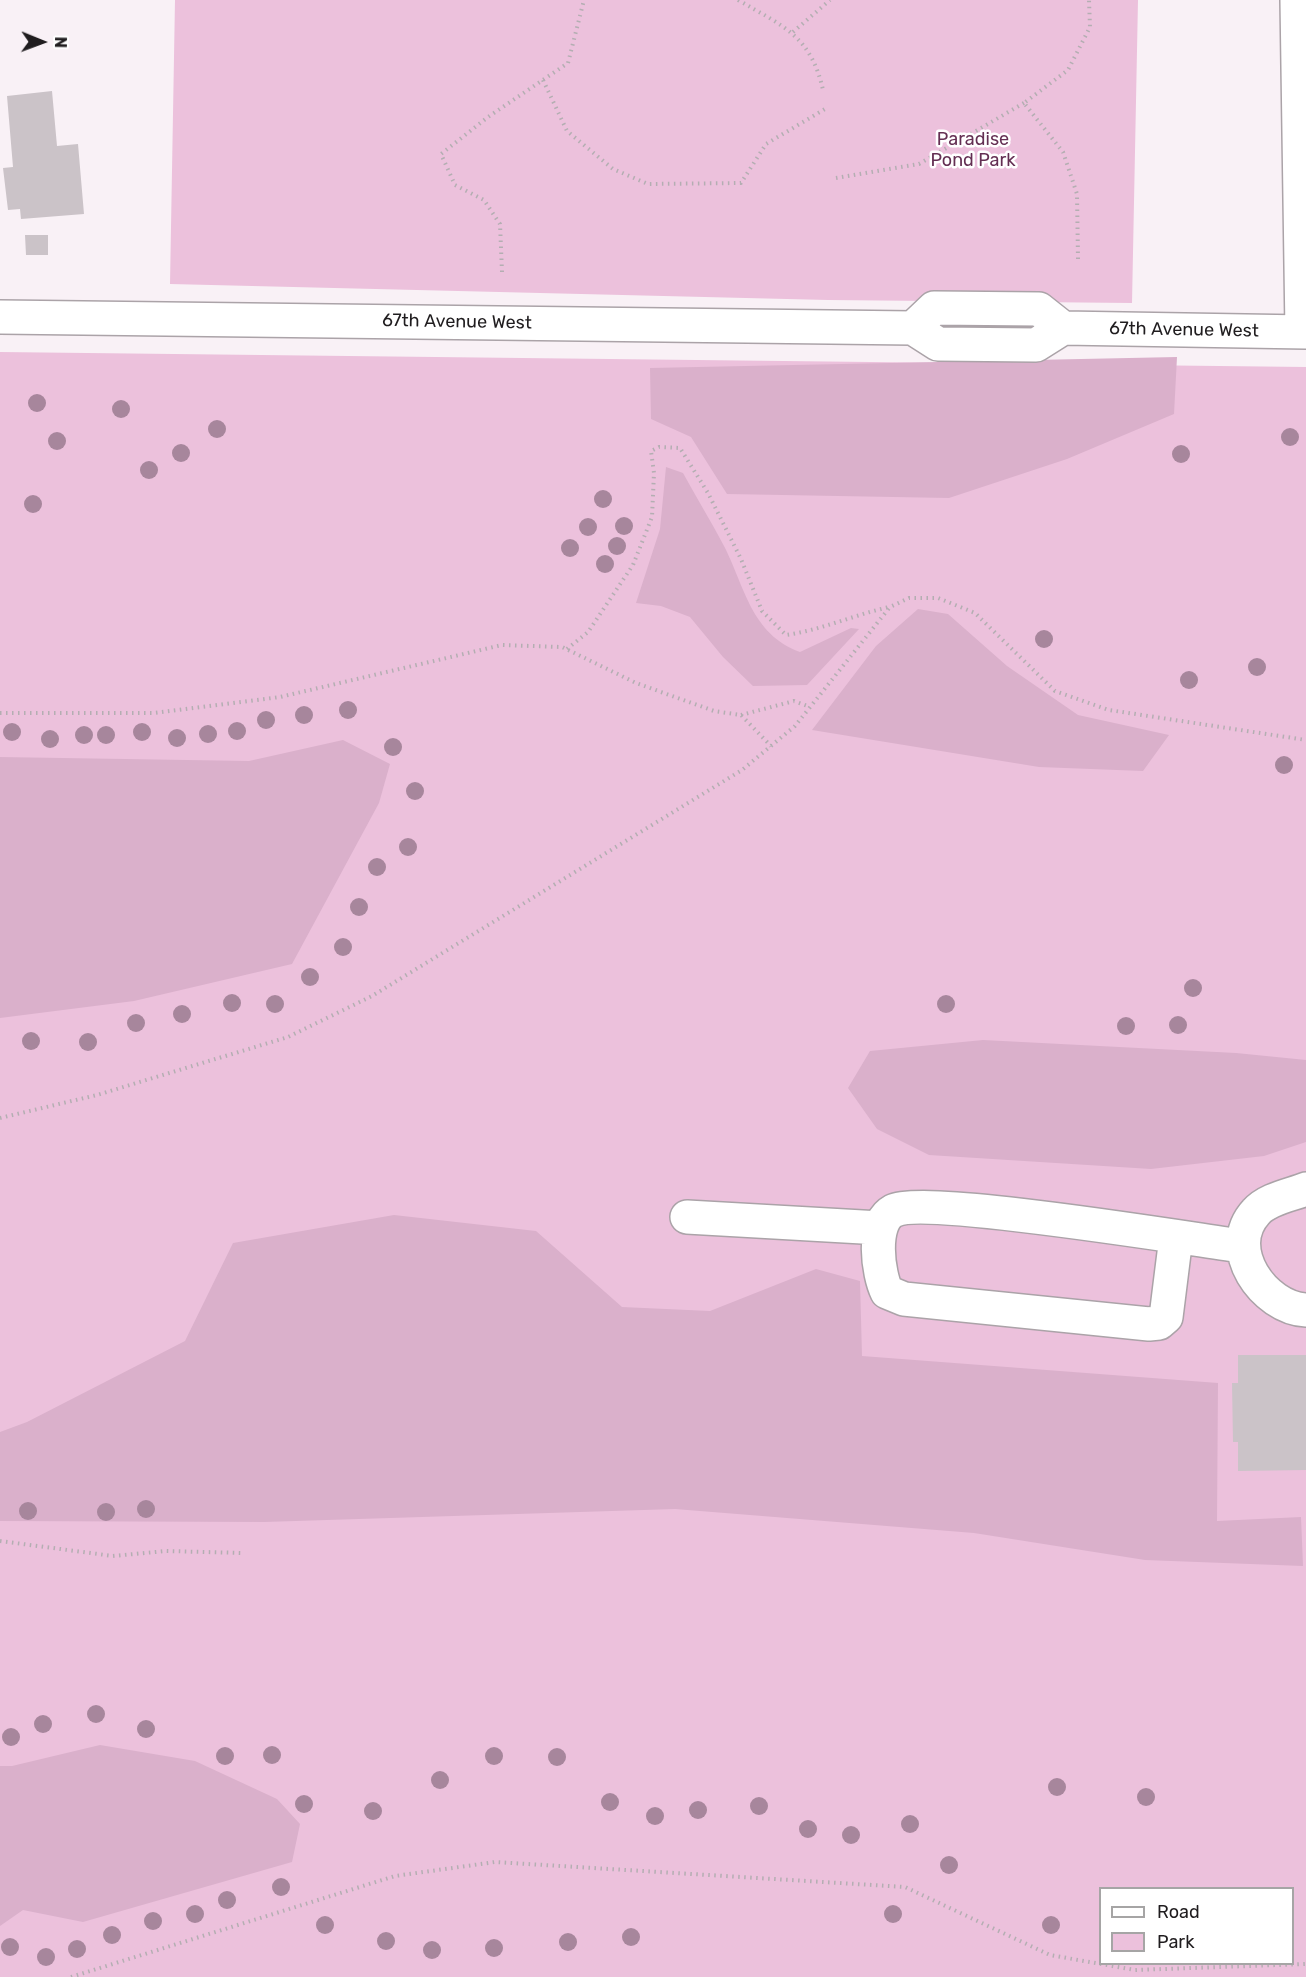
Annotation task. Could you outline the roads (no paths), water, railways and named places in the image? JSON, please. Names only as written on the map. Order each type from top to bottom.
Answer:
[{"type":"street","points":[[1297,0],[1304,332]]},
{"type":"street","name":"67th Avenue West","points":[[0,317],[913,328],[938,344],[1036,345],[1062,328],[1304,332]]},
{"type":"street","points":[[1306,1189],[1257,1210],[1246,1225],[1242,1246],[1250,1275],[1273,1295],[1297,1309],[1306,1310]]},
{"type":"street","points":[[1176,1237],[1166,1317],[1159,1323],[1149,1324],[904,1299],[886,1292],[880,1279],[878,1261],[880,1228],[890,1212],[902,1208],[960,1209],[1176,1237],[1242,1246]]},
{"type":"street","points":[[687,1217],[880,1228]]},
{"type":"park label","name":"Paradise Pond Park","points":[[973,150]]}]
